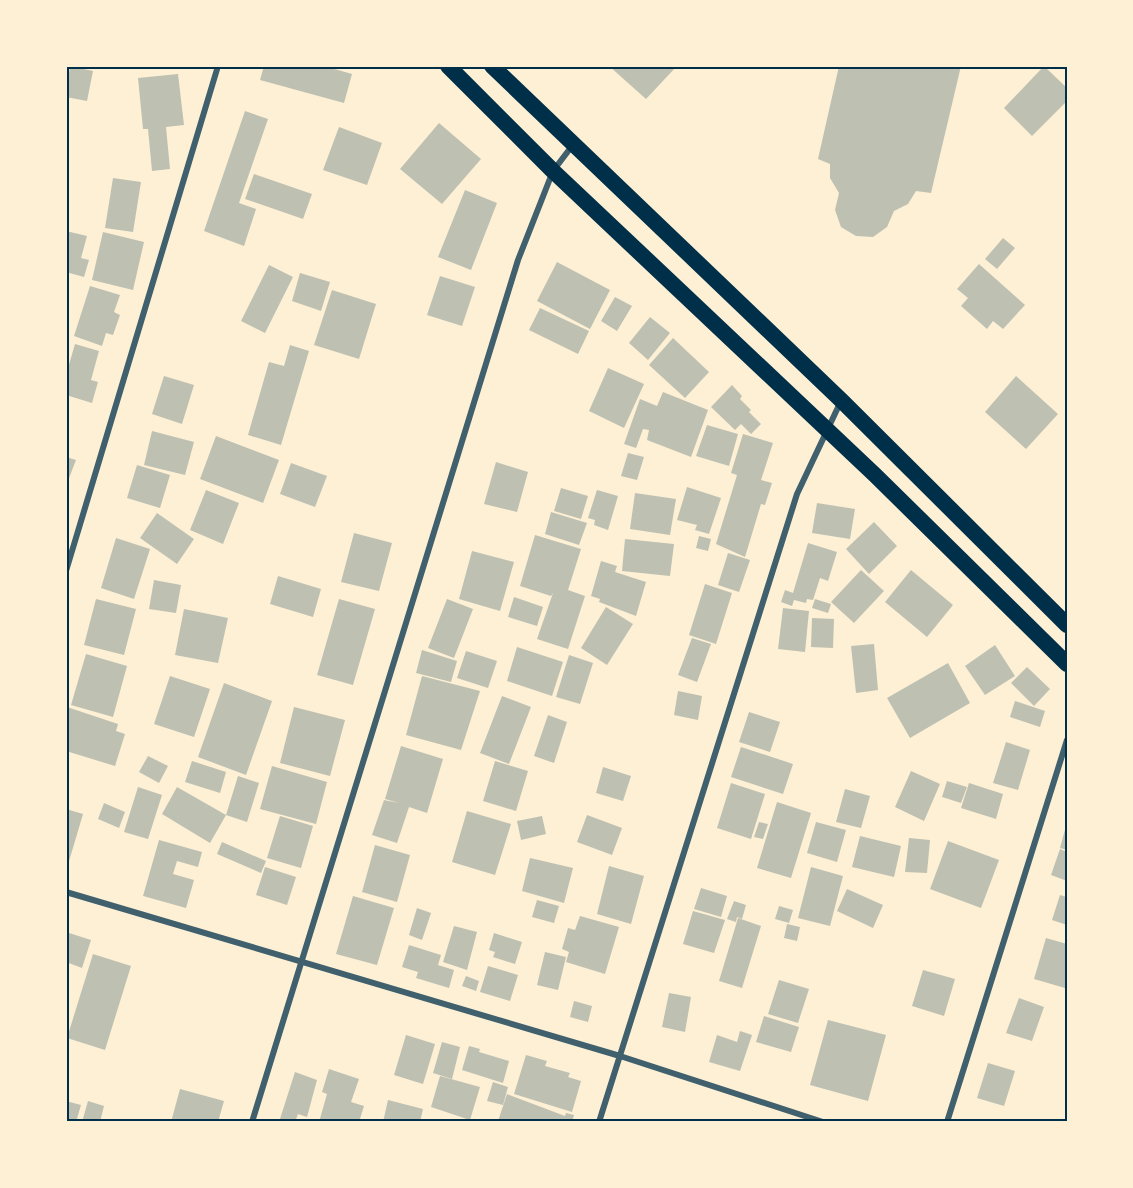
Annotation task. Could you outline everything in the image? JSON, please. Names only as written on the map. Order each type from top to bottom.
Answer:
[{"type":"highway","points":[[448,66],[553,171],[826,428],[1067,664]]},
{"type":"highway","points":[[492,66],[572,146],[842,400],[1067,626]]},
{"type":"street","points":[[66,571],[218,66]]},
{"type":"street","points":[[252,1122],[518,260],[553,171],[572,146]]},
{"type":"street","points":[[599,1122],[797,494],[826,428],[842,400]]},
{"type":"street","points":[[947,1122],[1067,740]]},
{"type":"street","points":[[66,892],[620,1056],[823,1122]]},
{"type":"building","points":[[70,66],[93,71],[87,101],[66,97]]},
{"type":"building","points":[[264,66],[324,66],[352,74],[344,103],[260,80]]},
{"type":"building","points":[[609,66],[677,66],[646,99]]},
{"type":"building","points":[[839,66],[961,66],[931,193],[916,191],[908,204],[894,211],[887,227],[873,237],[856,236],[841,227],[835,210],[839,193],[830,178],[830,164],[818,159]]},
{"type":"building","points":[[1044,66],[1067,88],[1067,101],[1032,136],[1004,108]]},
{"type":"building","points":[[178,74],[184,125],[166,127],[170,169],[152,171],[148,129],[143,129],[138,78]]},
{"type":"building","points":[[245,111],[268,119],[239,203],[256,209],[244,246],[204,231]]},
{"type":"building","points":[[439,123],[481,159],[442,204],[400,169]]},
{"type":"building","points":[[339,127],[382,143],[367,185],[323,170]]},
{"type":"building","points":[[254,174],[312,194],[303,219],[245,199]]},
{"type":"building","points":[[113,178],[141,182],[133,232],[105,228]]},
{"type":"building","points":[[465,190],[497,203],[471,270],[438,257]]},
{"type":"building","points":[[66,231],[87,236],[81,258],[89,260],[84,277],[66,272]]},
{"type":"building","points":[[103,232],[144,242],[133,290],[92,280]]},
{"type":"building","points":[[1003,238],[1015,248],[997,269],[985,259]]},
{"type":"building","points":[[557,262],[610,290],[590,329],[537,301]]},
{"type":"building","points":[[979,264],[1025,305],[1003,329],[993,321],[987,329],[961,306],[968,298],[957,289]]},
{"type":"building","points":[[269,265],[293,277],[265,333],[241,321]]},
{"type":"building","points":[[300,273],[330,282],[321,311],[292,301]]},
{"type":"building","points":[[440,276],[475,287],[462,326],[427,315]]},
{"type":"building","points":[[90,286],[120,295],[114,312],[120,315],[113,335],[106,333],[102,346],[74,336]]},
{"type":"building","points":[[332,290],[376,304],[359,359],[314,345]]},
{"type":"building","points":[[615,297],[632,306],[617,331],[601,321]]},
{"type":"building","points":[[540,308],[589,331],[578,354],[529,330]]},
{"type":"building","points":[[650,317],[670,333],[648,360],[629,343]]},
{"type":"building","points":[[673,338],[709,372],[685,398],[649,365]]},
{"type":"building","points":[[75,344],[99,351],[91,380],[98,382],[92,403],[66,395],[66,375]]},
{"type":"building","points":[[290,345],[309,351],[281,445],[248,435],[269,362],[284,366]]},
{"type":"building","points":[[608,368],[644,384],[624,428],[589,411]]},
{"type":"building","points":[[164,376],[194,385],[182,424],[152,414]]},
{"type":"building","points":[[1016,376],[1058,414],[1026,449],[985,412]]},
{"type":"building","points":[[732,385],[742,396],[740,399],[751,410],[749,412],[761,424],[751,434],[741,424],[735,430],[711,407]]},
{"type":"building","points":[[663,392],[708,410],[691,457],[647,440],[649,430],[643,429],[636,448],[624,444],[640,399],[657,406]]},
{"type":"building","points":[[707,425],[738,434],[729,466],[696,456]]},
{"type":"building","points":[[152,431],[194,442],[185,475],[144,465]]},
{"type":"building","points":[[743,434],[773,443],[761,480],[772,483],[765,505],[761,504],[745,557],[716,544],[737,475],[731,473]]},
{"type":"building","points":[[216,436],[279,460],[263,503],[200,479]]},
{"type":"building","points":[[628,453],[644,457],[637,480],[621,476]]},
{"type":"building","points":[[66,457],[76,460],[66,486]]},
{"type":"building","points":[[496,462],[528,472],[517,512],[484,504]]},
{"type":"building","points":[[291,463],[327,476],[315,507],[280,494]]},
{"type":"building","points":[[137,465],[170,475],[160,508],[127,498]]},
{"type":"building","points":[[687,487],[721,498],[709,534],[695,530],[697,525],[677,520]]},
{"type":"building","points":[[561,488],[588,496],[581,519],[554,511]]},
{"type":"building","points":[[206,490],[239,503],[223,544],[190,530]]},
{"type":"building","points":[[597,490],[618,496],[608,530],[594,525],[595,520],[588,518]]},
{"type":"building","points":[[635,493],[676,499],[670,535],[630,529]]},
{"type":"building","points":[[817,503],[855,509],[850,539],[812,533]]},
{"type":"building","points":[[551,512],[587,523],[579,545],[545,534]]},
{"type":"building","points":[[157,513],[194,539],[177,564],[140,538]]},
{"type":"building","points":[[874,522],[897,546],[869,574],[846,549]]},
{"type":"building","points":[[354,533],[392,543],[379,591],[341,582]]},
{"type":"building","points":[[535,535],[581,549],[568,590],[585,596],[568,649],[537,639],[553,593],[551,596],[520,586]]},
{"type":"building","points":[[699,536],[711,539],[708,551],[696,548]]},
{"type":"building","points":[[116,538],[150,549],[134,599],[101,588]]},
{"type":"building","points":[[625,539],[674,544],[670,576],[622,571]]},
{"type":"building","points":[[808,543],[837,552],[828,581],[820,578],[813,600],[807,599],[806,603],[794,600],[792,606],[781,602],[785,590],[793,593]]},
{"type":"building","points":[[472,551],[514,562],[500,611],[459,599]]},
{"type":"building","points":[[728,553],[750,560],[739,592],[718,585]]},
{"type":"building","points":[[601,561],[617,566],[615,572],[646,582],[636,616],[599,602],[600,599],[591,596]]},
{"type":"building","points":[[861,570],[884,591],[854,623],[831,602]]},
{"type":"building","points":[[911,570],[953,605],[927,637],[885,602]]},
{"type":"building","points":[[278,576],[321,589],[313,617],[270,604]]},
{"type":"building","points":[[154,580],[181,585],[176,613],[149,609]]},
{"type":"building","points":[[705,584],[732,593],[716,644],[689,635]]},
{"type":"building","points":[[514,597],[543,607],[537,626],[508,617]]},
{"type":"building","points":[[96,599],[136,609],[124,655],[84,645]]},
{"type":"building","points":[[339,599],[375,609],[353,685],[317,675]]},
{"type":"building","points":[[447,599],[473,609],[454,658],[428,648]]},
{"type":"building","points":[[815,599],[831,604],[828,613],[812,608]]},
{"type":"building","points":[[606,607],[633,624],[607,665],[581,648]]},
{"type":"building","points":[[783,608],[809,611],[805,652],[778,649]]},
{"type":"building","points":[[184,609],[228,618],[218,663],[175,655]]},
{"type":"building","points":[[812,618],[834,619],[833,648],[811,647]]},
{"type":"building","points":[[692,638],[711,644],[697,682],[678,675]]},
{"type":"building","points":[[874,644],[878,690],[856,693],[851,646]]},
{"type":"building","points":[[995,645],[1015,676],[985,695],[965,666]]},
{"type":"building","points":[[517,647],[563,662],[552,696],[507,681]]},
{"type":"building","points":[[422,650],[457,661],[451,682],[416,673]]},
{"type":"building","points":[[466,651],[497,661],[488,688],[457,678]]},
{"type":"building","points":[[86,654],[127,666],[113,717],[71,705]]},
{"type":"building","points":[[569,655],[593,663],[580,704],[556,697]]},
{"type":"building","points":[[948,663],[970,703],[910,738],[887,698]]},
{"type":"building","points":[[1027,667],[1050,689],[1034,706],[1011,683]]},
{"type":"building","points":[[170,676],[210,689],[194,737],[154,724]]},
{"type":"building","points":[[422,676],[480,691],[461,750],[406,735]]},
{"type":"building","points":[[224,683],[272,701],[246,775],[198,757]]},
{"type":"building","points":[[678,691],[702,696],[698,720],[674,715]]},
{"type":"building","points":[[502,696],[531,707],[509,764],[480,753]]},
{"type":"building","points":[[1015,701],[1045,711],[1040,727],[1010,717]]},
{"type":"building","points":[[67,707],[118,724],[116,731],[125,734],[115,766],[66,751]]},
{"type":"building","points":[[294,707],[345,720],[330,776],[280,763]]},
{"type":"building","points":[[749,712],[780,722],[770,752],[739,742]]},
{"type":"building","points":[[548,715],[567,722],[554,763],[534,756]]},
{"type":"building","points":[[1006,742],[1030,750],[1018,790],[993,783]]},
{"type":"building","points":[[401,746],[443,759],[427,813],[409,807],[397,843],[372,835],[384,800],[399,803],[385,799]]},
{"type":"building","points":[[741,747],[793,764],[783,794],[731,777]]},
{"type":"building","points":[[148,756],[168,766],[159,783],[139,772]]},
{"type":"building","points":[[192,761],[226,772],[220,793],[185,782]]},
{"type":"building","points":[[495,761],[528,771],[516,811],[483,801]]},
{"type":"building","points":[[272,766],[327,782],[316,824],[260,809]]},
{"type":"building","points":[[603,767],[631,776],[623,801],[596,793]]},
{"type":"building","points":[[911,771],[940,784],[924,821],[895,807]]},
{"type":"building","points":[[238,776],[259,783],[247,822],[226,815]]},
{"type":"building","points":[[947,781],[967,787],[961,803],[942,797]]},
{"type":"building","points":[[731,783],[765,794],[751,839],[717,828]]},
{"type":"building","points":[[969,783],[1003,794],[996,819],[961,808]]},
{"type":"building","points":[[138,787],[162,795],[148,839],[124,832]]},
{"type":"building","points":[[177,787],[226,815],[210,843],[162,814]]},
{"type":"building","points":[[845,789],[870,796],[861,828],[836,822]]},
{"type":"building","points":[[777,802],[811,813],[791,878],[757,868]]},
{"type":"building","points":[[104,803],[125,812],[119,828],[98,819]]},
{"type":"building","points":[[66,809],[83,814],[67,868],[66,868]]},
{"type":"building","points":[[467,811],[511,824],[495,875],[452,862]]},
{"type":"building","points":[[587,815],[622,828],[612,855],[577,842]]},
{"type":"building","points":[[280,816],[313,826],[301,868],[267,858]]},
{"type":"building","points":[[542,816],[546,834],[521,840],[517,821]]},
{"type":"building","points":[[759,822],[768,824],[763,839],[754,837]]},
{"type":"building","points":[[816,822],[846,830],[837,862],[807,853]]},
{"type":"building","points":[[1067,826],[1067,850],[1060,848]]},
{"type":"building","points":[[860,836],[901,846],[894,877],[852,867]]},
{"type":"building","points":[[909,838],[930,840],[927,873],[905,872]]},
{"type":"building","points":[[159,840],[202,852],[198,867],[177,861],[173,874],[194,880],[186,908],[143,896]]},
{"type":"building","points":[[948,841],[999,860],[981,908],[930,889]]},
{"type":"building","points":[[222,842],[266,861],[261,873],[217,854]]},
{"type":"building","points":[[375,845],[410,855],[397,902],[362,892]]},
{"type":"building","points":[[1060,849],[1067,852],[1067,881],[1051,875]]},
{"type":"building","points":[[530,858],[573,868],[564,903],[522,891]]},
{"type":"building","points":[[609,866],[644,876],[631,924],[597,914]]},
{"type":"building","points":[[265,867],[296,877],[287,905],[256,895]]},
{"type":"building","points":[[811,867],[843,876],[830,926],[798,918]]},
{"type":"building","points":[[701,888],[727,896],[721,917],[694,909]]},
{"type":"building","points":[[847,889],[883,905],[873,928],[837,911]]},
{"type":"building","points":[[1060,895],[1067,897],[1067,925],[1052,920]]},
{"type":"building","points":[[353,896],[394,908],[377,965],[336,954]]},
{"type":"building","points":[[537,900],[559,906],[554,923],[532,917]]},
{"type":"building","points":[[734,901],[746,905],[742,919],[737,917],[736,922],[727,919]]},
{"type":"building","points":[[779,906],[793,910],[789,923],[775,919]]},
{"type":"building","points":[[417,908],[431,913],[422,940],[409,935]]},
{"type":"building","points":[[693,911],[725,920],[714,953],[683,944]]},
{"type":"building","points":[[580,916],[619,927],[605,974],[566,962],[569,952],[562,949],[568,928],[575,930]]},
{"type":"building","points":[[738,918],[761,926],[742,988],[719,981]]},
{"type":"building","points":[[787,924],[800,927],[797,941],[784,938]]},
{"type":"building","points":[[454,926],[477,932],[467,970],[443,962]]},
{"type":"building","points":[[66,932],[91,940],[82,968],[66,962]]},
{"type":"building","points":[[494,933],[522,942],[515,964],[493,957],[495,952],[489,950]]},
{"type":"building","points":[[1046,938],[1067,944],[1065,988],[1034,979]]},
{"type":"building","points":[[409,945],[441,955],[438,965],[454,970],[449,988],[416,978],[418,972],[402,967]]},
{"type":"building","points":[[545,952],[566,957],[558,990],[537,985]]},
{"type":"building","points":[[93,954],[131,966],[105,1050],[67,1038]]},
{"type":"building","points":[[488,966],[518,975],[510,1001],[480,992]]},
{"type":"building","points":[[923,970],[955,979],[944,1016],[912,1006]]},
{"type":"building","points":[[466,976],[479,981],[476,991],[462,986]]},
{"type":"building","points":[[779,980],[809,989],[798,1023],[768,1014]]},
{"type":"building","points":[[669,993],[691,997],[685,1032],[662,1027]]},
{"type":"building","points":[[1019,998],[1044,1007],[1032,1041],[1006,1033]]},
{"type":"building","points":[[574,1001],[592,1006],[588,1022],[570,1017]]},
{"type":"building","points":[[764,1016],[799,1027],[791,1052],[756,1042]]},
{"type":"building","points":[[828,1020],[886,1035],[868,1101],[810,1085]]},
{"type":"building","points":[[740,1031],[752,1035],[740,1071],[709,1062],[717,1035],[737,1042]]},
{"type":"building","points":[[406,1035],[435,1044],[423,1084],[394,1075]]},
{"type":"building","points":[[442,1042],[460,1047],[452,1079],[433,1073]]},
{"type":"building","points":[[469,1046],[480,1049],[479,1052],[509,1061],[503,1083],[462,1070]]},
{"type":"building","points":[[526,1055],[547,1061],[545,1066],[570,1073],[568,1077],[581,1081],[572,1112],[514,1094]]},
{"type":"building","points":[[988,1063],[1015,1071],[1004,1106],[977,1098]]},
{"type":"building","points":[[329,1069],[359,1079],[351,1102],[364,1106],[359,1122],[319,1122],[327,1094],[322,1092]]},
{"type":"building","points":[[295,1072],[317,1080],[307,1117],[298,1114],[295,1122],[279,1122]]},
{"type":"building","points":[[440,1076],[480,1087],[470,1120],[431,1107]]},
{"type":"building","points":[[493,1082],[508,1087],[503,1105],[487,1101]]},
{"type":"building","points":[[180,1089],[224,1101],[218,1122],[171,1122]]},
{"type":"building","points":[[507,1094],[565,1116],[566,1113],[574,1115],[572,1122],[498,1121]]},
{"type":"building","points":[[388,1100],[423,1109],[420,1122],[383,1122]]},
{"type":"building","points":[[66,1101],[81,1105],[76,1122],[66,1122]]},
{"type":"building","points":[[88,1101],[104,1106],[100,1122],[82,1122]]}]
